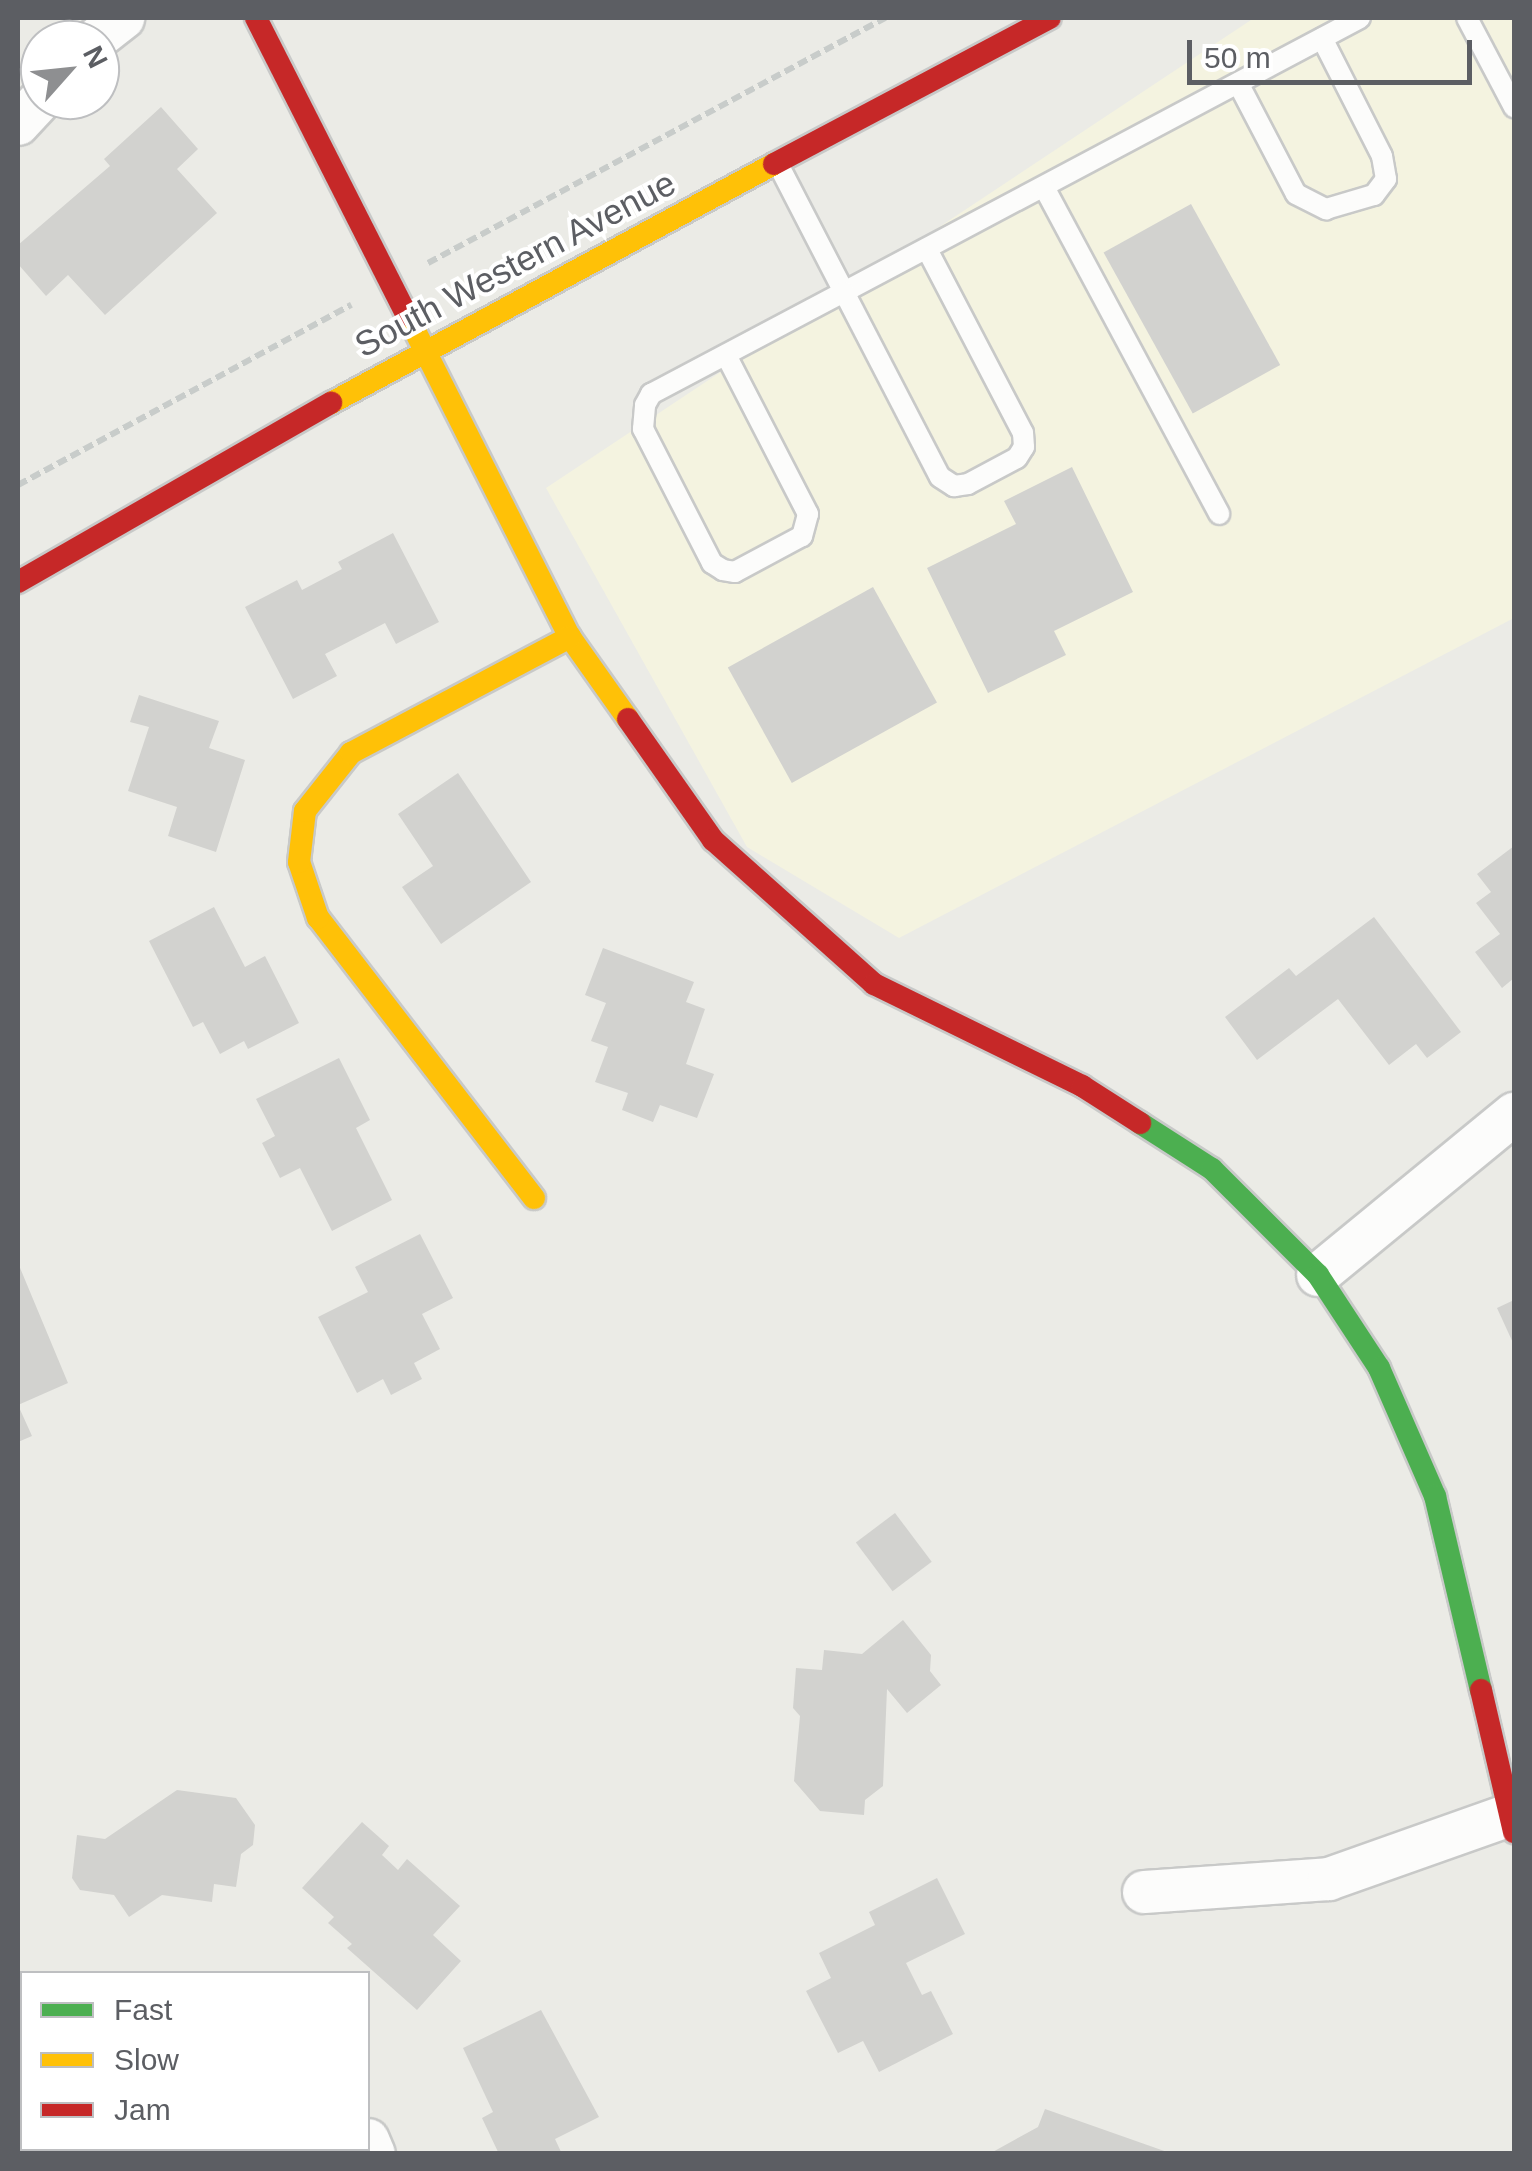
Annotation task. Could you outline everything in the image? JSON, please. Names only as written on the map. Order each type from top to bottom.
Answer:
[{"type":"street","points":[[256,18],[570,637],[713,840],[874,984],[1082,1086],[1212,1169],[1318,1275],[1379,1368],[1436,1496],[1511,1824],[1329,1879],[1144,1892]]},
{"type":"street","name":"South Western Avenue","points":[[18,582],[423,350],[1050,18]]},
{"type":"street","points":[[534,1198],[318,918],[299,862],[305,811],[351,753],[570,637]]},
{"type":"street","points":[[1318,1275],[1514,1114]]},
{"type":"lane","points":[[726,355],[808,514],[802,536],[735,572],[712,564],[643,429],[642,418],[651,394],[1360,18]]},
{"type":"lane","points":[[1467,18],[1514,106]]},
{"type":"lane","points":[[1238,83],[1296,194],[1326,208],[1374,195],[1386,179],[1382,156],[1322,38]]},
{"type":"lane","points":[[778,164],[940,477],[954,486],[968,484],[1017,458],[1024,447],[1022,433],[927,249]]},
{"type":"lane","points":[[1044,188],[1219,514]]},
{"type":"path","points":[[18,485],[885,18]]},
{"type":"shaded area","points":[[1254,18],[1514,18],[1514,618],[899,938],[747,847],[546,488]]},
{"type":"building","points":[[161,107],[198,149],[177,169],[217,213],[105,315],[68,275],[46,296],[18,264],[18,245],[110,166],[104,159]]},
{"type":"building","points":[[1191,204],[1280,365],[1193,413],[1104,252]]},
{"type":"building","points":[[1072,467],[1133,592],[1054,631],[1066,655],[988,693],[927,568],[1016,524],[1004,501]]},
{"type":"building","points":[[393,533],[439,622],[396,644],[385,623],[325,654],[337,676],[293,699],[245,607],[297,580],[302,590],[342,569],[338,562]]},
{"type":"building","points":[[873,587],[937,702],[792,783],[728,667]]},
{"type":"building","points":[[139,695],[219,721],[209,748],[245,760],[216,852],[168,836],[177,807],[128,791],[149,727],[130,722]]},
{"type":"building","points":[[458,773],[531,882],[441,944],[402,887],[433,866],[398,814]]},
{"type":"building","points":[[1514,846],[1514,978],[1502,988],[1475,952],[1500,934],[1476,903],[1491,892],[1477,874]]},
{"type":"building","points":[[214,907],[245,967],[265,956],[299,1023],[248,1049],[244,1041],[220,1054],[203,1022],[193,1027],[149,941]]},
{"type":"building","points":[[1374,917],[1461,1032],[1427,1058],[1416,1044],[1389,1065],[1338,999],[1257,1060],[1225,1017],[1289,968],[1296,976]]},
{"type":"building","points":[[603,948],[694,982],[686,1002],[705,1009],[686,1064],[714,1074],[697,1118],[660,1105],[653,1122],[622,1110],[628,1093],[595,1082],[608,1047],[591,1041],[606,1003],[585,995]]},
{"type":"building","points":[[339,1058],[370,1120],[356,1128],[392,1200],[332,1231],[300,1168],[280,1178],[262,1143],[275,1136],[256,1099]]},
{"type":"building","points":[[420,1234],[453,1298],[422,1314],[440,1349],[414,1363],[422,1379],[391,1395],[383,1379],[357,1393],[318,1317],[368,1292],[355,1267]]},
{"type":"building","points":[[18,1263],[68,1383],[18,1405]]},
{"type":"building","points":[[1514,1300],[1514,1345],[1497,1308]]},
{"type":"building","points":[[18,1405],[32,1436],[18,1442]]},
{"type":"building","points":[[895,1513],[932,1562],[893,1591],[856,1542]]},
{"type":"building","points":[[903,1620],[931,1655],[930,1671],[941,1685],[907,1713],[887,1689],[883,1786],[865,1800],[864,1815],[820,1811],[794,1781],[800,1716],[793,1708],[796,1668],[822,1670],[824,1650],[862,1654]]},
{"type":"building","points":[[177,1790],[236,1798],[255,1825],[253,1845],[241,1854],[236,1887],[214,1884],[212,1902],[162,1895],[129,1917],[114,1895],[80,1890],[72,1878],[77,1835],[105,1839]]},
{"type":"building","points":[[362,1822],[389,1846],[382,1855],[398,1870],[407,1859],[460,1906],[433,1935],[461,1961],[417,2010],[347,1948],[352,1944],[328,1923],[334,1917],[302,1888]]},
{"type":"building","points":[[937,1878],[965,1934],[906,1963],[922,1995],[931,1991],[953,2034],[879,2072],[863,2041],[838,2053],[806,1991],[831,1978],[819,1953],[875,1925],[869,1912]]},
{"type":"building","points":[[541,2010],[599,2117],[555,2139],[562,2154],[499,2154],[482,2118],[493,2112],[463,2048]]},
{"type":"building","points":[[1045,2109],[1170,2153],[989,2154],[1038,2127]]},
{"type":"building","points":[[140,2151],[275,2151],[274,2154],[139,2154]]},
{"type":"traffic: fast","points":[[1140,1123],[1212,1169],[1318,1275],[1379,1368],[1435,1496],[1481,1690]]},
{"type":"traffic: slow","points":[[331,403],[774,164]]},
{"type":"traffic: slow","points":[[407,315],[570,637],[628,719]]},
{"type":"traffic: slow","points":[[534,1198],[318,918],[299,862],[305,811],[351,753],[570,637]]},
{"type":"traffic: jam","points":[[256,18],[407,315]]},
{"type":"traffic: jam","points":[[774,164],[1050,18]]},
{"type":"traffic: jam","points":[[18,582],[331,403]]},
{"type":"traffic: jam","points":[[628,719],[713,840],[874,984],[1082,1086],[1140,1123]]},
{"type":"traffic: jam","points":[[1481,1690],[1514,1832]]}]
